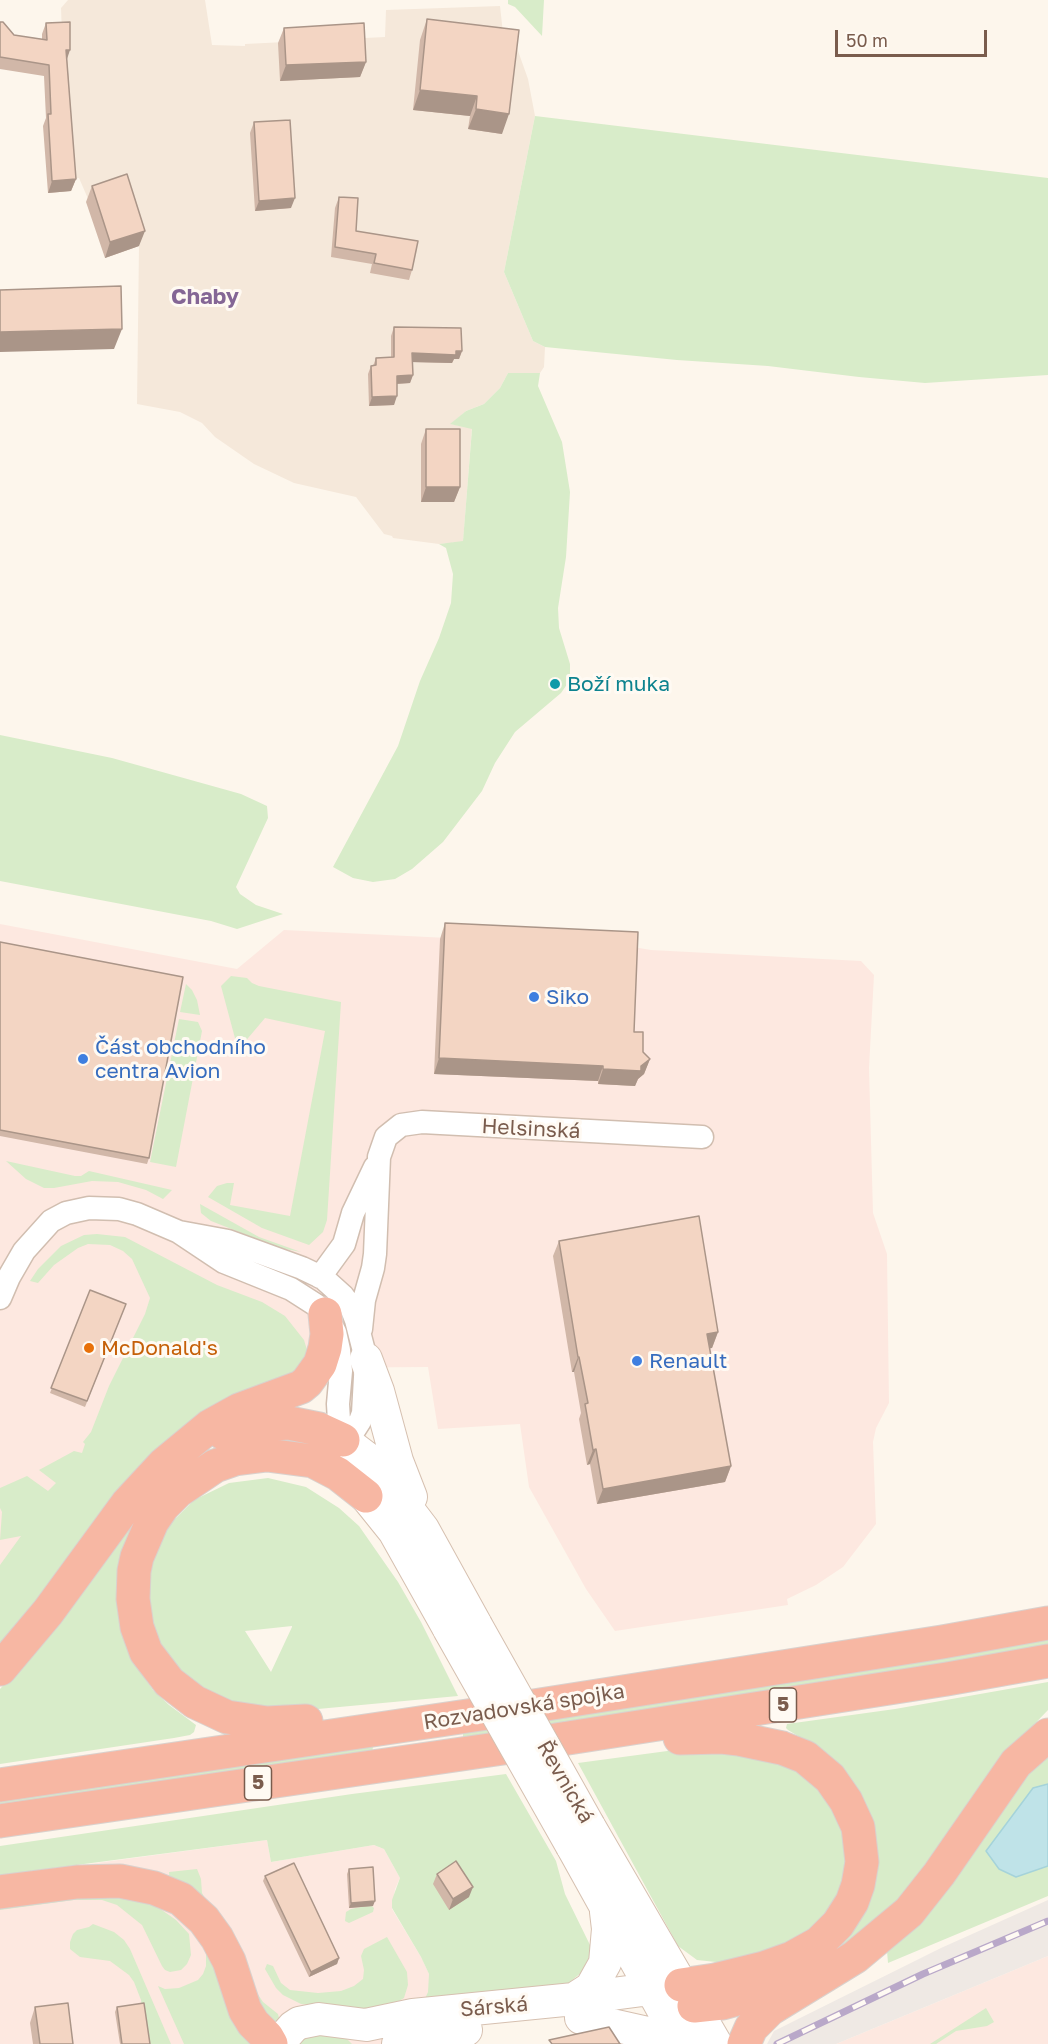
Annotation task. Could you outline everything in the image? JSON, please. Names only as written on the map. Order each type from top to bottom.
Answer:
[{"type":"highway","points":[[0,1669],[42,1620],[127,1504],[151,1477],[210,1426],[224,1417],[294,1390],[308,1382],[320,1365],[325,1348],[327,1334],[325,1314]]},
{"type":"highway","points":[[185,1447],[229,1431],[273,1423],[303,1425],[344,1440]]},
{"type":"highway","points":[[300,1458],[326,1450],[344,1440]]},
{"type":"highway","points":[[366,1496],[338,1474],[313,1461],[300,1458],[255,1456],[235,1459],[215,1466],[178,1491],[157,1514],[147,1531],[134,1571],[134,1613],[146,1652],[159,1671],[176,1689],[195,1702],[221,1715],[253,1722],[283,1723],[508,1710]]},
{"type":"highway","name":"Rozvadovská spojka","points":[[0,1785],[508,1710],[930,1644],[1048,1623]]},
{"type":"highway","name":"Rozvadovská spojka","points":[[0,1821],[517,1746],[947,1679],[1048,1661]]},
{"type":"highway","points":[[744,2044],[751,2028],[770,2010],[834,1970],[875,1941],[909,1912],[939,1875],[1016,1763],[1048,1735]]},
{"type":"highway","points":[[517,1746],[703,1736],[758,1742],[805,1757],[830,1778],[846,1801],[858,1827],[862,1862],[856,1894],[844,1917],[833,1930],[811,1948],[779,1963],[715,1980],[673,1997]]},
{"type":"highway","points":[[0,1892],[77,1882],[120,1881],[154,1888],[181,1899],[204,1920],[217,1938],[229,1961],[245,2010],[270,2044]]},
{"type":"highway","points":[[673,1997],[722,2003],[763,1993],[834,1970]]},
{"type":"main road","points":[[364,1348],[397,1461],[423,1529]]},
{"type":"main road","name":"Řevnická","points":[[344,1440],[350,1468],[357,1485],[394,1532],[462,1627],[673,1997],[682,2044]]},
{"type":"main road","name":"Řevnická","points":[[344,1440],[372,1462],[423,1529],[462,1627]]},
{"type":"main road","name":"Řevnická","points":[[581,1836],[605,1905],[673,1997],[716,2044]]},
{"type":"main road","points":[[605,1905],[608,1929],[605,1963],[577,2009],[657,2035],[676,2044]]},
{"type":"main road","name":"Sárská","points":[[398,2044],[436,2033],[577,2009],[673,1997]]},
{"type":"main road","name":"Sárská","points":[[278,2044],[286,2032],[299,2023],[319,2019],[366,2025],[413,2014],[577,2009]]},
{"type":"main road","points":[[336,2021],[354,2030],[365,2044]]},
{"type":"street","name":"Helsinská","points":[[321,1277],[344,1244],[353,1213],[380,1157],[386,1137],[401,1125],[411,1122],[702,1137]]},
{"type":"street","name":"Helsinská","points":[[344,1440],[356,1428],[363,1413],[362,1310],[375,1254],[380,1157]]},
{"type":"street","points":[[0,1298],[9,1277],[33,1240],[51,1221],[66,1213],[89,1208],[119,1209],[137,1214],[179,1232],[224,1262],[305,1296],[325,1314],[334,1332],[339,1350],[341,1371],[338,1404],[339,1421],[344,1440]]},
{"type":"street","points":[[179,1232],[228,1241],[321,1277],[332,1285],[351,1307],[364,1348]]},
{"type":"shaded area","points":[[68,0],[205,0],[212,45],[245,46],[245,44],[385,37],[386,10],[500,6],[503,33],[512,34],[528,79],[535,116],[504,272],[533,341],[545,347],[544,367],[540,373],[508,373],[500,388],[484,404],[466,411],[451,424],[472,428],[463,542],[439,544],[393,538],[384,534],[356,497],[294,483],[254,464],[215,437],[202,423],[180,412],[137,404],[139,246],[89,201],[79,178],[70,179],[61,8]]},
{"type":"shaded area","points":[[0,924],[237,969],[284,930],[861,961],[874,975],[869,1068],[873,1213],[887,1254],[889,1403],[876,1428],[873,1442],[876,1524],[843,1567],[816,1585],[787,1599],[788,1605],[615,1631],[586,1589],[529,1487],[520,1424],[438,1429],[428,1367],[293,1368],[0,1572]]},
{"type":"shaded area","points":[[267,1840],[271,1862],[374,1845],[384,1849],[400,1878],[395,1889],[392,1909],[421,1957],[463,2044],[0,2044],[0,1876]]},
{"type":"shaded area","points":[[1048,1900],[1048,1956],[836,2044],[767,2044],[774,2031],[941,1948]]},
{"type":"shaded area","points":[[1048,1956],[1048,2044],[836,2044]]},
{"type":"green space","points":[[508,0],[544,0],[542,36],[515,7],[508,4]]},
{"type":"green space","points":[[535,116],[1048,178],[1048,375],[925,383],[768,366],[545,347],[533,341],[504,272]]},
{"type":"green space","points":[[508,373],[540,373],[538,386],[562,442],[570,492],[566,557],[558,608],[559,628],[570,664],[570,680],[561,693],[515,732],[495,763],[482,791],[443,842],[412,869],[395,879],[373,882],[353,878],[333,867],[398,746],[420,681],[451,603],[453,574],[446,548],[439,544],[463,541],[472,429],[450,424],[466,411],[484,404],[500,388]]},
{"type":"green space","points":[[0,735],[112,758],[241,794],[267,806],[268,818],[236,887],[240,894],[256,905],[283,914],[237,929],[211,921],[0,881]]},
{"type":"green space","points":[[231,976],[247,978],[259,986],[341,1002],[327,1220],[323,1232],[309,1245],[262,1228],[208,1197],[217,1186],[234,1183],[230,1205],[290,1216],[325,1031],[265,1018],[243,1044],[236,1042],[221,986]]},
{"type":"green space","points":[[186,984],[197,1000],[200,1015],[180,1012]]},
{"type":"green space","points":[[179,1019],[198,1022],[202,1031],[176,1167],[150,1162]]},
{"type":"green space","points":[[6,1161],[75,1176],[81,1176],[89,1171],[172,1190],[163,1199],[146,1190],[118,1182],[92,1181],[44,1188],[26,1179]]},
{"type":"green space","points":[[200,1204],[259,1237],[301,1252],[280,1248],[211,1221],[201,1213]]},
{"type":"green space","points":[[84,1235],[125,1237],[217,1285],[262,1302],[285,1316],[304,1340],[307,1350],[305,1360],[299,1372],[253,1389],[0,1651],[0,1565],[21,1536],[0,1540],[2,1512],[0,1488],[27,1476],[48,1491],[56,1483],[39,1470],[74,1451],[82,1453],[85,1444],[83,1442],[91,1432],[109,1386],[145,1314],[150,1298],[132,1259],[123,1251],[110,1245],[88,1244],[78,1248],[54,1265],[38,1283],[30,1281],[38,1269],[61,1246]]},
{"type":"green space","points":[[171,1478],[129,1651],[153,1690],[196,1725],[194,1732],[174,1738],[0,1764],[0,1689],[34,1652],[104,1551]]},
{"type":"green space","points":[[268,1478],[306,1487],[339,1508],[359,1526],[398,1582],[458,1696],[264,1714],[230,1703],[197,1688],[171,1663],[154,1632],[147,1598],[151,1562],[167,1527],[194,1500],[229,1483]],"holes":[[[292,1626],[271,1672],[245,1631]]]},
{"type":"green space","points":[[1048,1638],[1048,1648],[463,1741],[463,1731]]},
{"type":"green space","points":[[1048,1682],[1048,1710],[1023,1736],[917,1884],[849,1946],[757,1982],[872,1886],[813,1745],[788,1730],[787,1724],[895,1709]]},
{"type":"green space","points":[[712,1745],[783,1763],[803,1776],[820,1791],[834,1811],[843,1831],[847,1851],[841,1889],[832,1907],[821,1921],[787,1944],[718,1968],[716,1962],[697,1960],[678,1946],[578,1763]]},
{"type":"green space","points":[[373,1746],[372,1755],[0,1809],[0,1799]]},
{"type":"green space","points":[[1048,1746],[1048,1784],[1033,1788],[1016,1877],[1048,1866],[1048,1896],[888,1963],[887,1951]]},
{"type":"green space","points":[[506,1774],[556,1861],[565,1894],[590,1945],[590,1955],[582,1972],[564,1987],[424,2001],[428,1992],[429,1974],[392,1908],[392,1900],[400,1878],[384,1849],[374,1845],[271,1862],[267,1840],[0,1875],[0,1846],[352,1794]]},
{"type":"green space","points":[[197,1869],[201,1879],[202,1893],[255,1990],[263,2002],[278,2014],[278,2023],[274,2026],[170,1885],[169,1872]]},
{"type":"green space","points":[[125,1892],[156,1906],[176,1920],[189,1934],[191,1955],[181,1970],[170,1972],[165,1970],[142,1925],[117,1905],[102,1900],[74,1900],[0,1910],[0,1899]]},
{"type":"green space","points":[[371,1905],[374,1908],[373,1912],[349,1923],[345,1921],[346,1912]]},
{"type":"green space","points":[[93,1924],[114,1932],[130,1949],[171,2044],[147,2044],[141,2000],[129,1975],[110,1961],[80,1957],[70,1949],[73,1934]]},
{"type":"green space","points":[[387,1937],[407,1972],[408,1985],[404,1998],[394,2004],[359,2010],[301,2004],[283,1995],[265,1969],[267,1964],[273,1966],[281,1983],[290,1990],[318,1993],[341,1991],[354,1986],[363,1979],[361,1956],[364,1949]]},
{"type":"green space","points":[[206,1944],[257,2044],[184,2044],[158,1986],[165,1989],[179,1988],[198,1980],[206,1966]]},
{"type":"green space","points":[[986,2008],[994,2022],[987,2026],[956,2031],[936,2044],[930,2044]]},
{"type":"green space","points":[[303,2033],[343,2035],[352,2044],[290,2044]]},
{"type":"water","points":[[1048,1784],[1048,1866],[1016,1877],[999,1869],[986,1851],[1033,1788]]},
{"type":"building","points":[[427,19],[519,30],[509,114],[476,109],[477,96],[420,90]]},
{"type":"building","points":[[0,22],[3,22],[14,35],[47,40],[46,23],[70,22],[70,50],[66,50],[76,179],[52,181],[48,114],[51,114],[49,65],[0,57]]},
{"type":"building","points":[[364,23],[366,62],[286,65],[284,28]]},
{"type":"building","points":[[290,120],[295,198],[259,201],[254,122]]},
{"type":"building","points":[[127,174],[145,231],[110,242],[92,186]]},
{"type":"building","points":[[339,197],[358,198],[356,231],[418,241],[412,270],[374,263],[376,254],[335,247]]},
{"type":"building","points":[[121,286],[122,329],[0,332],[0,290]]},
{"type":"building","points":[[394,327],[461,328],[462,351],[456,351],[456,355],[412,353],[413,375],[397,376],[397,396],[372,397],[371,366],[376,365],[376,358],[394,357]]},
{"type":"building","points":[[426,429],[460,429],[460,487],[426,487]]},
{"type":"building","name":"Siko","points":[[445,923],[638,932],[634,1032],[643,1032],[643,1052],[650,1059],[641,1066],[641,1071],[603,1069],[603,1066],[439,1058]]},
{"type":"building","name":"Část obchodního centra Avion","points":[[0,942],[183,977],[149,1158],[0,1130]]},
{"type":"building","name":"Renault","points":[[699,1216],[718,1332],[707,1334],[731,1466],[603,1489],[596,1449],[593,1450],[585,1404],[588,1403],[559,1241]]},
{"type":"building","name":"McDonald's","points":[[90,1290],[126,1304],[87,1401],[51,1388]]},
{"type":"building","points":[[456,1861],[473,1887],[453,1899],[437,1874]]},
{"type":"building","points":[[294,1863],[339,1958],[311,1972],[265,1876]]},
{"type":"building","points":[[373,1867],[375,1901],[351,1903],[349,1869]]},
{"type":"building","points":[[68,2003],[73,2044],[40,2044],[35,2007]]},
{"type":"building","points":[[144,2003],[150,2044],[122,2044],[117,2007]]},
{"type":"building","points":[[609,2027],[620,2044],[552,2044],[549,2040]]},
{"type":"railway","points":[[777,2044],[923,1974],[1048,1921]]},
{"type":"place","name":"Boží muka","points":[[555,684]]},
{"type":"place","name":"Siko","points":[[534,997]]},
{"type":"place","name":"Část obchodního centra Avion","points":[[83,1059]]},
{"type":"place","name":"McDonald's","points":[[89,1348]]},
{"type":"place","name":"Renault","points":[[637,1361]]},
{"type":"district","name":"Chaby","points":[[205,297]]}]
